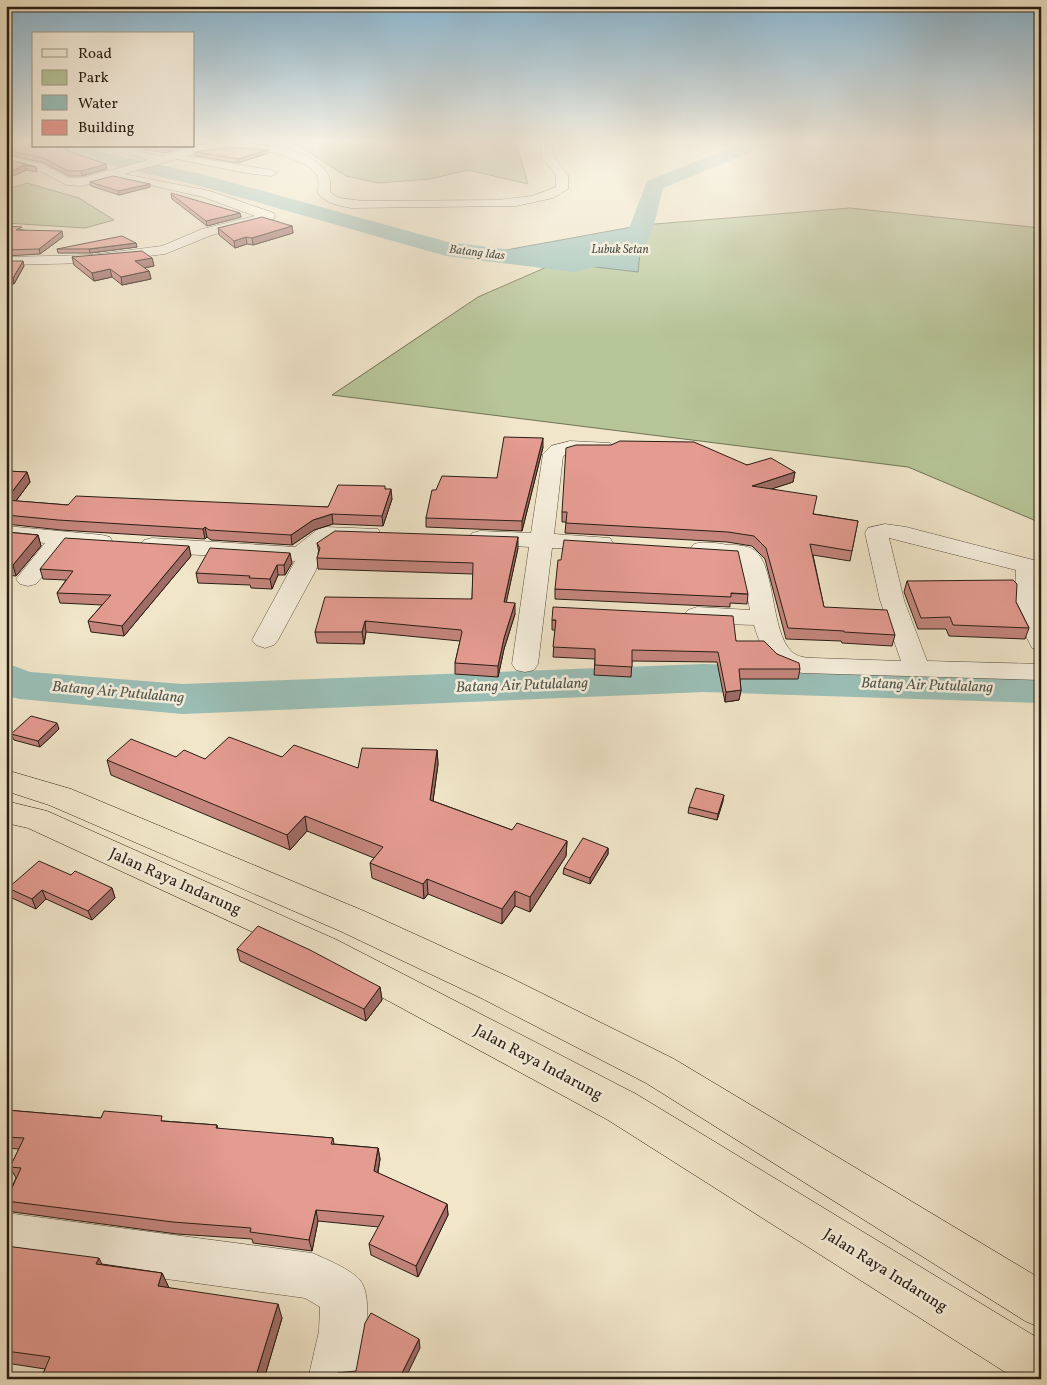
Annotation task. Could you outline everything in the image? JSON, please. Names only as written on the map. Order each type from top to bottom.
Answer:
[{"type":"highway","name":"Jalan Raya Indarung","points":[[6,780],[60,797],[139,848],[325,950],[622,1107],[1041,1367]]},
{"type":"highway","name":"Jalan Raya Indarung","points":[[6,812],[139,848],[352,921],[496,988],[660,1071],[1041,1305]]},
{"type":"street","points":[[6,261],[90,259],[164,250],[207,232],[270,216],[246,208]]},
{"type":"street","points":[[525,664],[542,608],[542,540],[553,454],[572,447],[610,447]]},
{"type":"street","points":[[916,669],[892,600],[876,533],[885,531],[906,534],[1034,567],[1027,612],[1041,642]]},
{"type":"street","points":[[6,533],[61,539],[281,553],[304,552],[326,534],[394,535]]},
{"type":"street","points":[[463,537],[620,544]]},
{"type":"street","points":[[28,579],[61,539]]},
{"type":"street","points":[[678,548],[744,553],[751,559],[766,618],[777,651],[783,658],[796,663],[824,667],[1041,672]]},
{"type":"street","points":[[265,640],[304,570],[308,558],[304,552]]},
{"type":"street","points":[[679,614],[766,618]]},
{"type":"street","points":[[6,1235],[312,1276],[343,1295],[342,1331],[332,1379]]},
{"type":"green space","points":[[6,208],[94,208],[114,220],[85,228],[6,223]]},
{"type":"green space","points":[[850,208],[1041,228],[1041,523],[908,467],[332,395],[478,297],[643,225]]},
{"type":"water","name":"Lubuk Setan","points":[[643,225],[638,272],[484,254]]},
{"type":"building","points":[[189,208],[221,208],[240,213],[206,221]]},
{"type":"building","points":[[262,217],[292,226],[252,238],[246,237],[234,241],[218,228]]},
{"type":"building","points":[[6,226],[22,227],[16,230],[62,231],[39,249],[6,250]]},
{"type":"building","points":[[122,236],[136,243],[89,249],[57,249]]},
{"type":"building","points":[[142,251],[152,258],[135,261],[149,271],[121,277],[110,269],[92,273],[72,257]]},
{"type":"building","points":[[6,261],[23,261],[13,278],[6,278]]},
{"type":"building","points":[[504,437],[543,438],[522,521],[426,518],[432,490],[436,490],[442,476],[497,478]]},
{"type":"building","points":[[620,441],[694,442],[747,465],[771,458],[795,472],[752,486],[817,496],[813,514],[858,521],[852,551],[810,544],[824,607],[887,610],[895,635],[788,628],[766,548],[754,536],[728,532],[566,523],[567,512],[562,512],[566,448],[576,445],[611,445]]},
{"type":"building","points":[[6,471],[27,472],[6,500]]},
{"type":"building","points":[[338,485],[385,486],[385,489],[391,489],[382,516],[332,514],[313,520],[291,535],[209,530],[205,527],[203,529],[6,515],[6,500],[68,505],[76,496],[328,507]]},
{"type":"building","points":[[335,531],[518,537],[504,602],[515,603],[504,638],[498,666],[455,663],[461,630],[365,621],[362,632],[315,632],[325,597],[472,599],[473,563],[317,558],[320,548],[317,543]]},
{"type":"building","points":[[6,532],[38,535],[13,565],[6,565]]},
{"type":"building","points":[[65,538],[189,546],[122,626],[88,621],[111,595],[57,593],[73,571],[40,569]]},
{"type":"building","points":[[564,540],[738,551],[748,594],[731,593],[731,597],[555,589],[558,560],[561,560]]},
{"type":"building","points":[[210,548],[290,553],[284,565],[277,565],[270,579],[196,573]]},
{"type":"building","points":[[1013,580],[1017,584],[1016,602],[1029,628],[953,625],[950,617],[921,618],[907,581]]},
{"type":"building","points":[[553,607],[733,616],[736,641],[764,641],[777,654],[799,663],[800,669],[739,669],[741,690],[726,692],[718,652],[632,650],[632,667],[595,665],[595,649],[553,647],[556,620],[552,620]]},
{"type":"building","points":[[31,716],[57,723],[38,741],[11,734]]},
{"type":"building","points":[[229,737],[282,757],[294,745],[358,768],[362,748],[437,750],[430,800],[512,830],[517,823],[567,841],[530,897],[515,891],[502,909],[427,879],[423,884],[370,863],[383,847],[305,816],[287,835],[107,760],[131,739],[176,757],[184,750],[205,759]]},
{"type":"building","points":[[696,788],[724,795],[718,814],[689,807]]},
{"type":"building","points":[[583,838],[608,848],[590,878],[564,868]]},
{"type":"building","points":[[39,861],[71,875],[75,871],[112,888],[88,911],[42,890],[32,899],[8,888]]},
{"type":"building","points":[[258,926],[310,950],[380,987],[364,1009],[237,949]]},
{"type":"building","points":[[6,1110],[101,1118],[104,1111],[162,1116],[161,1121],[217,1125],[216,1128],[333,1138],[331,1144],[378,1148],[374,1171],[447,1204],[416,1266],[369,1244],[384,1216],[316,1210],[309,1240],[250,1232],[251,1228],[173,1222],[6,1201],[21,1168],[10,1167],[24,1138],[6,1137]]},
{"type":"building","points":[[6,1246],[99,1258],[96,1264],[162,1273],[158,1286],[278,1304],[255,1379],[41,1379],[50,1357],[6,1351]]},
{"type":"building","points":[[371,1313],[419,1339],[399,1379],[337,1379],[334,1377],[337,1373],[356,1371],[365,1323]]},
{"type":"waterway","name":"Batang Idas","points":[[299,208],[446,249],[574,265],[632,252],[648,208]]},
{"type":"waterway","name":"Batang Air Putulalang","points":[[6,677],[20,685],[182,699],[704,678],[1041,689]]}]
